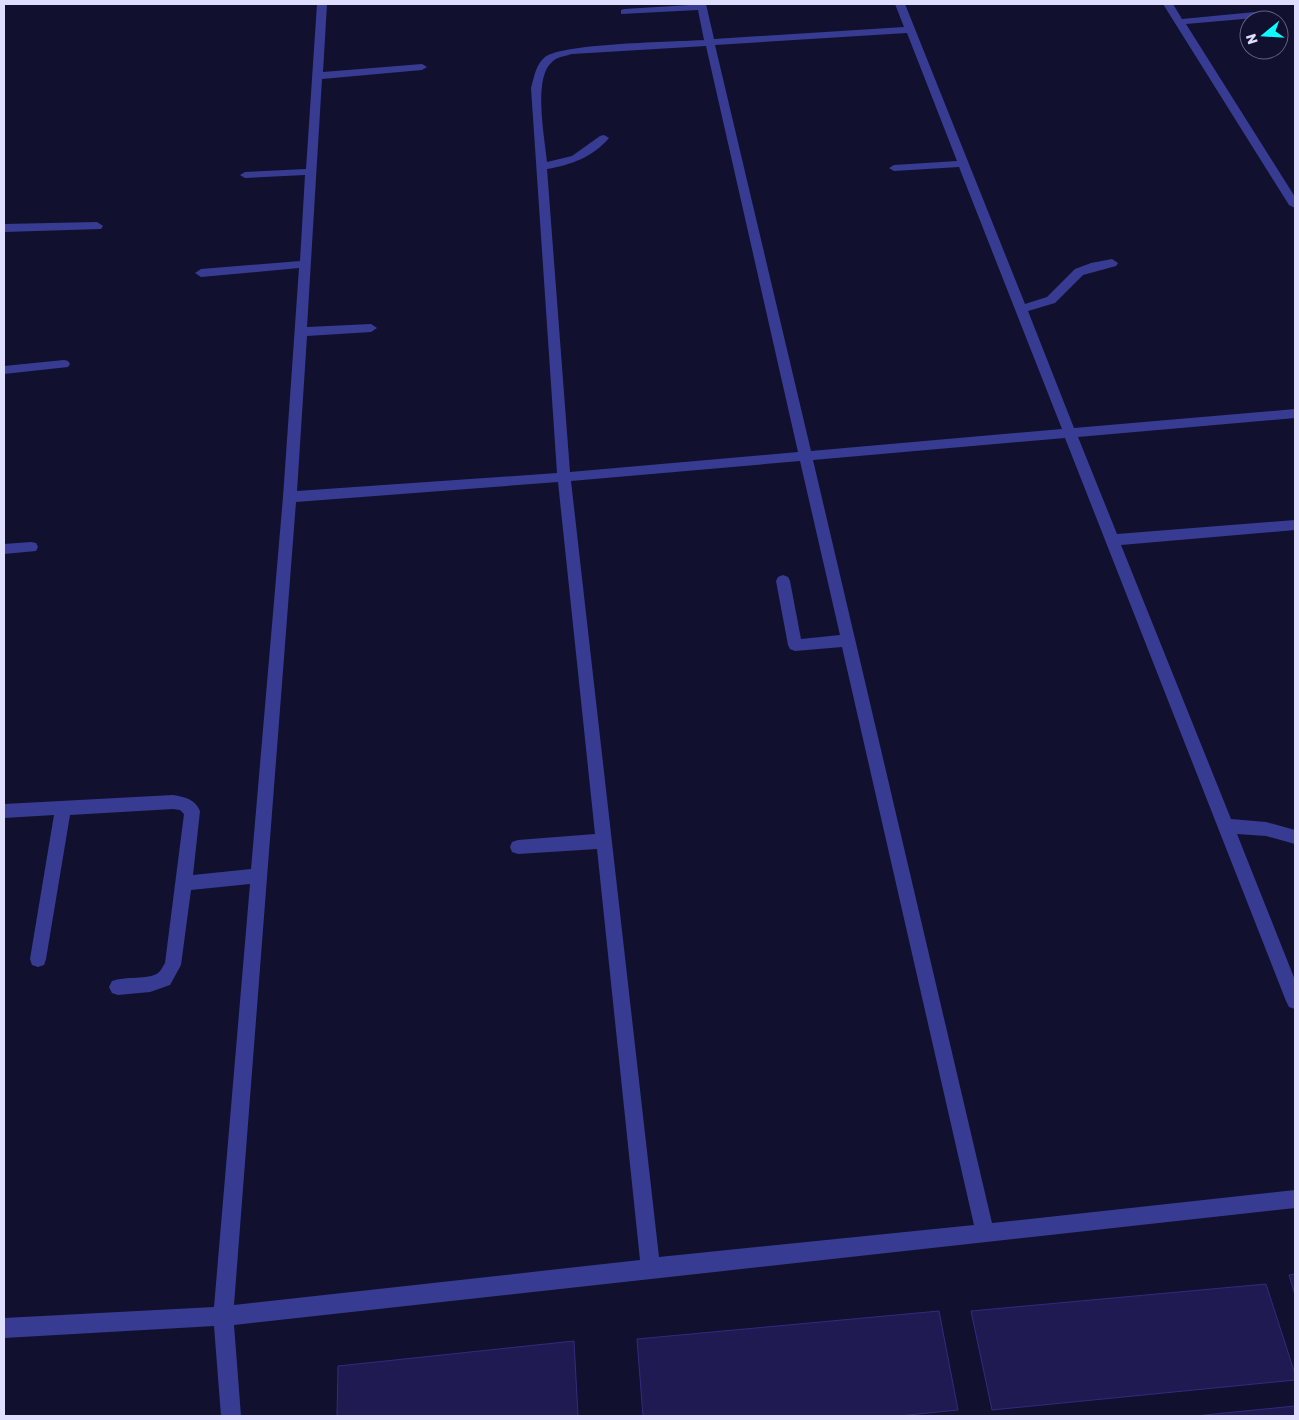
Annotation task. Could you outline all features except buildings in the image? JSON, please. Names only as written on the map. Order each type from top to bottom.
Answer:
[{"type":"street","points":[[231,1416],[223,1316],[290,497],[309,172],[322,4]]},
{"type":"street","points":[[900,4],[1295,1002]]},
{"type":"street","points":[[1168,4],[1294,201]]},
{"type":"street","points":[[624,12],[701,5],[985,1234]]},
{"type":"street","points":[[1179,22],[1239,16]]},
{"type":"street","points":[[651,1268],[564,477],[536,88],[541,66],[550,57],[572,52],[910,30]]},
{"type":"street","points":[[316,76],[422,67]]},
{"type":"street","points":[[542,166],[576,160],[604,138]]},
{"type":"street","points":[[894,168],[962,164]]},
{"type":"street","points":[[245,175],[309,172]]},
{"type":"street","points":[[4,228],[97,226]]},
{"type":"street","points":[[1021,309],[1051,300],[1078,272],[1112,263]]},
{"type":"street","points":[[200,274],[304,264]]},
{"type":"street","points":[[300,332],[371,328]]},
{"type":"street","points":[[4,370],[64,364]]},
{"type":"street","points":[[290,497],[564,477],[1295,414]]},
{"type":"street","points":[[1113,540],[1295,525]]},
{"type":"street","points":[[4,550],[31,547]]},
{"type":"street","points":[[783,581],[795,645],[849,640]]},
{"type":"street","points":[[4,811],[173,802],[184,804],[192,811],[173,965],[164,979],[150,984],[118,987]]},
{"type":"street","points":[[38,959],[63,807]]},
{"type":"street","points":[[1226,826],[1266,829],[1295,837]]},
{"type":"street","points":[[518,847],[604,840]]},
{"type":"street","points":[[184,884],[259,876]]},
{"type":"street","points":[[4,1328],[223,1316],[1295,1199]]}]
